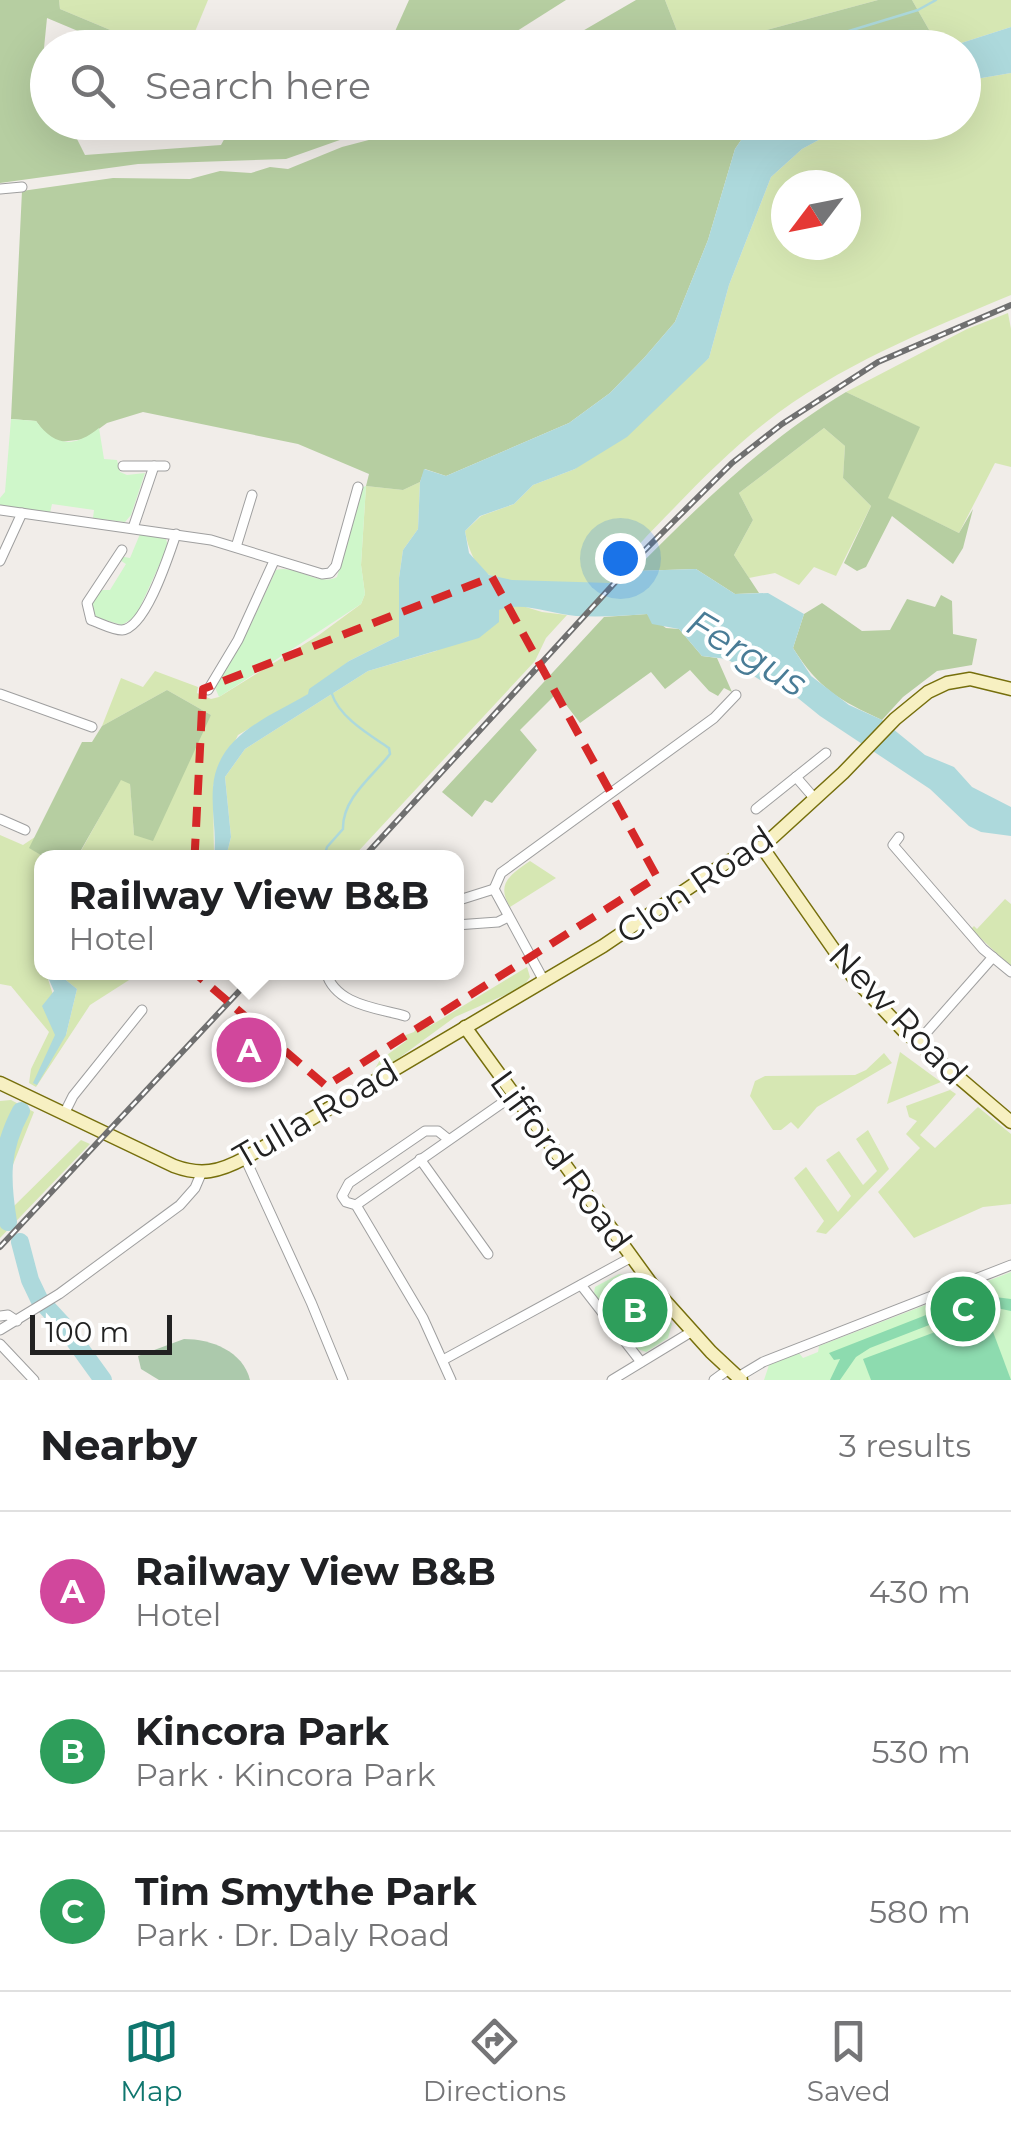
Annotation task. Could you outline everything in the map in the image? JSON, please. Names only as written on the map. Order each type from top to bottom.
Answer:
[{"type":"main road","name":"Clon Road","points":[[465,1028],[603,946],[727,862],[762,847],[928,692],[957,680],[982,680],[1011,689]]},
{"type":"main road","name":"New Road","points":[[762,847],[834,954],[918,1042],[1011,1122]]},
{"type":"main road","name":"Lifford Road","points":[[465,1028],[630,1258],[691,1332],[736,1375]]},
{"type":"main road","name":"Tulla Road","points":[[0,1082],[155,1158],[201,1174],[245,1158],[465,1028]]},
{"type":"street","points":[[0,189],[22,186]]},
{"type":"street","points":[[123,466],[159,466],[133,528]]},
{"type":"street","points":[[0,510],[176,534],[330,574],[336,566],[358,487]]},
{"type":"street","points":[[236,547],[252,494]]},
{"type":"street","points":[[0,561],[22,513]]},
{"type":"street","points":[[122,550],[87,604],[87,612],[92,620],[124,630],[133,627],[145,609],[176,534]]},
{"type":"street","points":[[208,690],[238,640],[274,560]]},
{"type":"street","points":[[0,694],[92,727]]},
{"type":"street","points":[[464,898],[494,889],[501,873],[714,718],[736,695]]},
{"type":"street","points":[[756,809],[826,753]]},
{"type":"street","points":[[796,776],[815,799]]},
{"type":"street","points":[[0,819],[25,830]]},
{"type":"street","points":[[899,837],[893,845],[1011,972]]},
{"type":"street","points":[[494,889],[544,981]]},
{"type":"street","points":[[464,924],[498,922],[508,917]]},
{"type":"street","points":[[918,1042],[993,957]]},
{"type":"street","points":[[330,980],[335,992],[351,1001],[406,1016]]},
{"type":"street","points":[[64,1114],[73,1096],[142,1010]]},
{"type":"street","points":[[358,1202],[515,1094]]},
{"type":"street","points":[[448,1139],[438,1131],[426,1131],[349,1183],[423,1318],[451,1380]]},
{"type":"street","points":[[245,1158],[343,1380]]},
{"type":"street","points":[[420,1159],[488,1254]]},
{"type":"street","points":[[0,1330],[52,1299],[180,1205],[201,1174]]},
{"type":"street","points":[[443,1360],[630,1258]]},
{"type":"street","points":[[714,1380],[736,1375],[1011,1265]]},
{"type":"street","points":[[581,1286],[641,1362]]},
{"type":"street","points":[[0,1316],[8,1315],[17,1321]]},
{"type":"street","points":[[612,1380],[691,1332]]},
{"type":"street","points":[[0,1344],[34,1380]]},
{"type":"highlighted area","points":[[492,577],[657,877],[326,1086],[189,968],[203,689]]},
{"type":"green space","points":[[0,0],[59,0],[60,9],[110,30],[76,30],[47,18],[46,30],[30,30],[30,140],[78,140],[85,155],[221,145],[224,140],[340,140],[286,159],[138,164],[0,183]]},
{"type":"green space","points":[[59,0],[208,0],[196,30],[110,30],[60,9]]},
{"type":"green space","points":[[409,0],[566,0],[519,30],[396,30]]},
{"type":"green space","points":[[636,0],[665,0],[677,30],[584,30]]},
{"type":"green space","points":[[665,0],[878,0],[766,30],[677,30]]},
{"type":"green space","points":[[878,0],[912,0],[929,30],[766,30]]},
{"type":"green space","points":[[912,0],[1011,0],[1011,27],[981,37],[981,30],[929,30]]},
{"type":"green space","points":[[1011,73],[1011,295],[884,351],[793,403],[707,474],[640,543],[610,583],[550,584],[492,576],[477,563],[465,531],[481,516],[514,504],[533,485],[575,469],[709,358],[729,285],[771,177],[771,260],[861,260],[861,170],[779,170],[819,140],[981,140],[981,78]]},
{"type":"green space","points":[[369,140],[741,140],[735,149],[708,240],[675,322],[644,358],[610,393],[569,423],[446,476],[425,469],[420,482],[403,490],[366,486],[369,474],[298,444],[143,412],[107,423],[85,439],[60,442],[47,436],[36,421],[11,419],[22,191],[113,178],[190,179],[220,171],[288,169]]},
{"type":"green space","points":[[1008,313],[1011,467],[995,463],[959,533],[887,498],[919,427],[846,392],[967,329]]},
{"type":"green space","points":[[846,392],[920,427],[888,498],[959,533],[973,509],[963,548],[953,564],[892,516],[866,567],[857,571],[844,563],[871,506],[843,478],[845,446],[824,428],[739,493],[753,520],[734,555],[759,593],[735,594],[696,569],[634,571],[761,452]]},
{"type":"green space","points":[[11,419],[36,421],[50,436],[65,442],[81,439],[99,428],[104,459],[117,460],[120,472],[127,475],[145,473],[131,515],[125,522],[93,518],[94,510],[52,504],[50,513],[0,505],[5,492]]},
{"type":"green space","points":[[824,428],[845,446],[843,478],[871,506],[836,576],[814,567],[799,585],[775,573],[749,578],[734,555],[753,520],[739,493]]},
{"type":"green space","points":[[420,482],[418,529],[403,550],[399,578],[399,636],[349,661],[309,694],[238,735],[213,786],[214,850],[81,850],[121,779],[130,783],[134,835],[211,715],[167,690],[102,726],[121,678],[143,687],[155,671],[198,687],[197,693],[211,699],[319,635],[361,604],[365,594],[361,565],[366,486],[403,490]]},
{"type":"green space","points":[[366,486],[361,565],[365,594],[361,604],[219,697],[214,685],[244,639],[276,570],[292,570],[322,579],[337,577]]},
{"type":"green space","points":[[140,534],[165,536],[168,546],[136,616],[122,625],[95,617],[91,604],[100,590],[110,590],[126,564],[119,556],[130,558]]},
{"type":"green space","points":[[941,595],[952,601],[953,634],[977,639],[972,665],[937,671],[903,697],[882,720],[831,692],[793,648],[804,614],[822,603],[862,631],[890,630],[907,599],[935,607]]},
{"type":"green space","points":[[516,604],[567,615],[546,638],[535,661],[360,850],[228,850],[231,837],[225,777],[245,749],[368,671],[436,651],[498,610]]},
{"type":"green space","points":[[647,614],[666,628],[679,629],[702,656],[717,658],[732,692],[724,688],[718,696],[690,670],[665,689],[651,672],[580,723],[557,693],[520,730],[537,750],[492,803],[485,800],[472,817],[442,792],[604,617]]},
{"type":"green space","points":[[167,690],[211,715],[153,841],[134,835],[130,784],[121,780],[81,850],[34,851],[29,848],[82,742],[92,742],[102,726]]},
{"type":"green space","points":[[0,835],[23,845],[35,837],[30,848],[34,851],[34,980],[48,980],[66,1035],[77,989],[66,980],[129,980],[90,1005],[36,1087],[29,1083],[31,1069],[49,1032],[11,986],[0,984]]},
{"type":"green space","points":[[530,861],[556,878],[510,907],[505,885]]},
{"type":"green space","points":[[1005,899],[1011,904],[1011,967],[971,929],[977,929]]},
{"type":"green space","points":[[527,967],[530,977],[523,987],[455,1017],[372,1074],[380,1060],[406,1041],[403,1036],[414,1032],[421,1020],[430,1026]]},
{"type":"green space","points":[[900,1052],[941,1082],[887,1104]]},
{"type":"green space","points":[[884,1053],[892,1063],[817,1107],[798,1129],[791,1122],[781,1130],[773,1130],[750,1096],[755,1081],[765,1076],[855,1075]]},
{"type":"green space","points":[[950,1090],[956,1094],[920,1135],[935,1148],[978,1107],[1011,1134],[1011,1204],[983,1207],[914,1238],[878,1192],[920,1148],[906,1134],[917,1121],[909,1117],[906,1106]]},
{"type":"green space","points":[[11,1100],[34,1112],[10,1172],[13,1207],[81,1140],[90,1144],[0,1238],[0,1101]]},
{"type":"green space","points":[[868,1130],[889,1169],[826,1234],[816,1232],[824,1221],[794,1178],[806,1167],[838,1212],[851,1196],[826,1160],[839,1151],[863,1185],[877,1171],[856,1139]]},
{"type":"green space","points":[[1011,1272],[1011,1380],[764,1380],[769,1365],[799,1353],[803,1358],[818,1352],[819,1346]]},
{"type":"green space","points":[[619,1274],[636,1277],[672,1324],[668,1338],[646,1352],[638,1349],[630,1339],[632,1335],[594,1293],[595,1287]]},
{"type":"green space","points":[[972,1297],[1011,1299],[1011,1311],[987,1306],[973,1308],[870,1348],[856,1357],[840,1380],[830,1380],[840,1359],[834,1360],[829,1353]]},
{"type":"green space","points":[[986,1313],[1011,1380],[871,1380],[863,1359]]},
{"type":"green space","points":[[184,1339],[205,1341],[225,1349],[241,1361],[250,1380],[159,1380],[141,1369],[138,1356]]},
{"type":"water","points":[[1011,27],[1011,73],[981,78],[981,37]]},
{"type":"water","points":[[741,140],[819,140],[779,170],[771,170],[729,285],[709,358],[627,437],[575,469],[533,485],[514,504],[480,516],[465,531],[469,553],[489,575],[512,580],[610,583],[634,571],[696,569],[735,594],[768,593],[804,614],[793,648],[811,676],[849,705],[882,720],[925,755],[954,767],[972,787],[1011,807],[1011,836],[981,832],[969,826],[930,789],[820,716],[778,682],[760,680],[727,659],[702,656],[679,629],[652,624],[647,614],[576,616],[517,607],[499,610],[499,622],[479,638],[368,671],[245,749],[225,777],[231,837],[228,850],[214,850],[213,787],[224,754],[235,741],[262,720],[308,694],[309,689],[349,661],[399,636],[403,550],[418,529],[424,469],[446,476],[569,423],[610,393],[675,322],[708,240],[735,149]]},
{"type":"water","points":[[49,980],[66,980],[77,989],[66,1035],[37,1085],[33,1083],[55,1035],[42,1006],[54,991]]},
{"type":"waterway","points":[[852,30],[918,10],[936,0]]},
{"type":"waterway","points":[[326,850],[343,829],[353,797],[390,754],[389,748],[348,718],[332,694]]},
{"type":"waterway","name":"Fergus","points":[[8,1222],[4,1165],[9,1139],[21,1111]]},
{"type":"waterway","name":"Fergus","points":[[20,1242],[39,1299],[103,1380]]},
{"type":"railway","points":[[370,850],[642,553],[732,463],[782,424],[878,362],[1011,305]]},
{"type":"railway","points":[[0,1247],[250,980]]},
{"type":"place","name":"Railway View B&B","points":[[249,1050]]},
{"type":"place","name":"Tim Smythe Park","points":[[963,1309]]},
{"type":"place","name":"Kincora Park","points":[[635,1310]]}]
